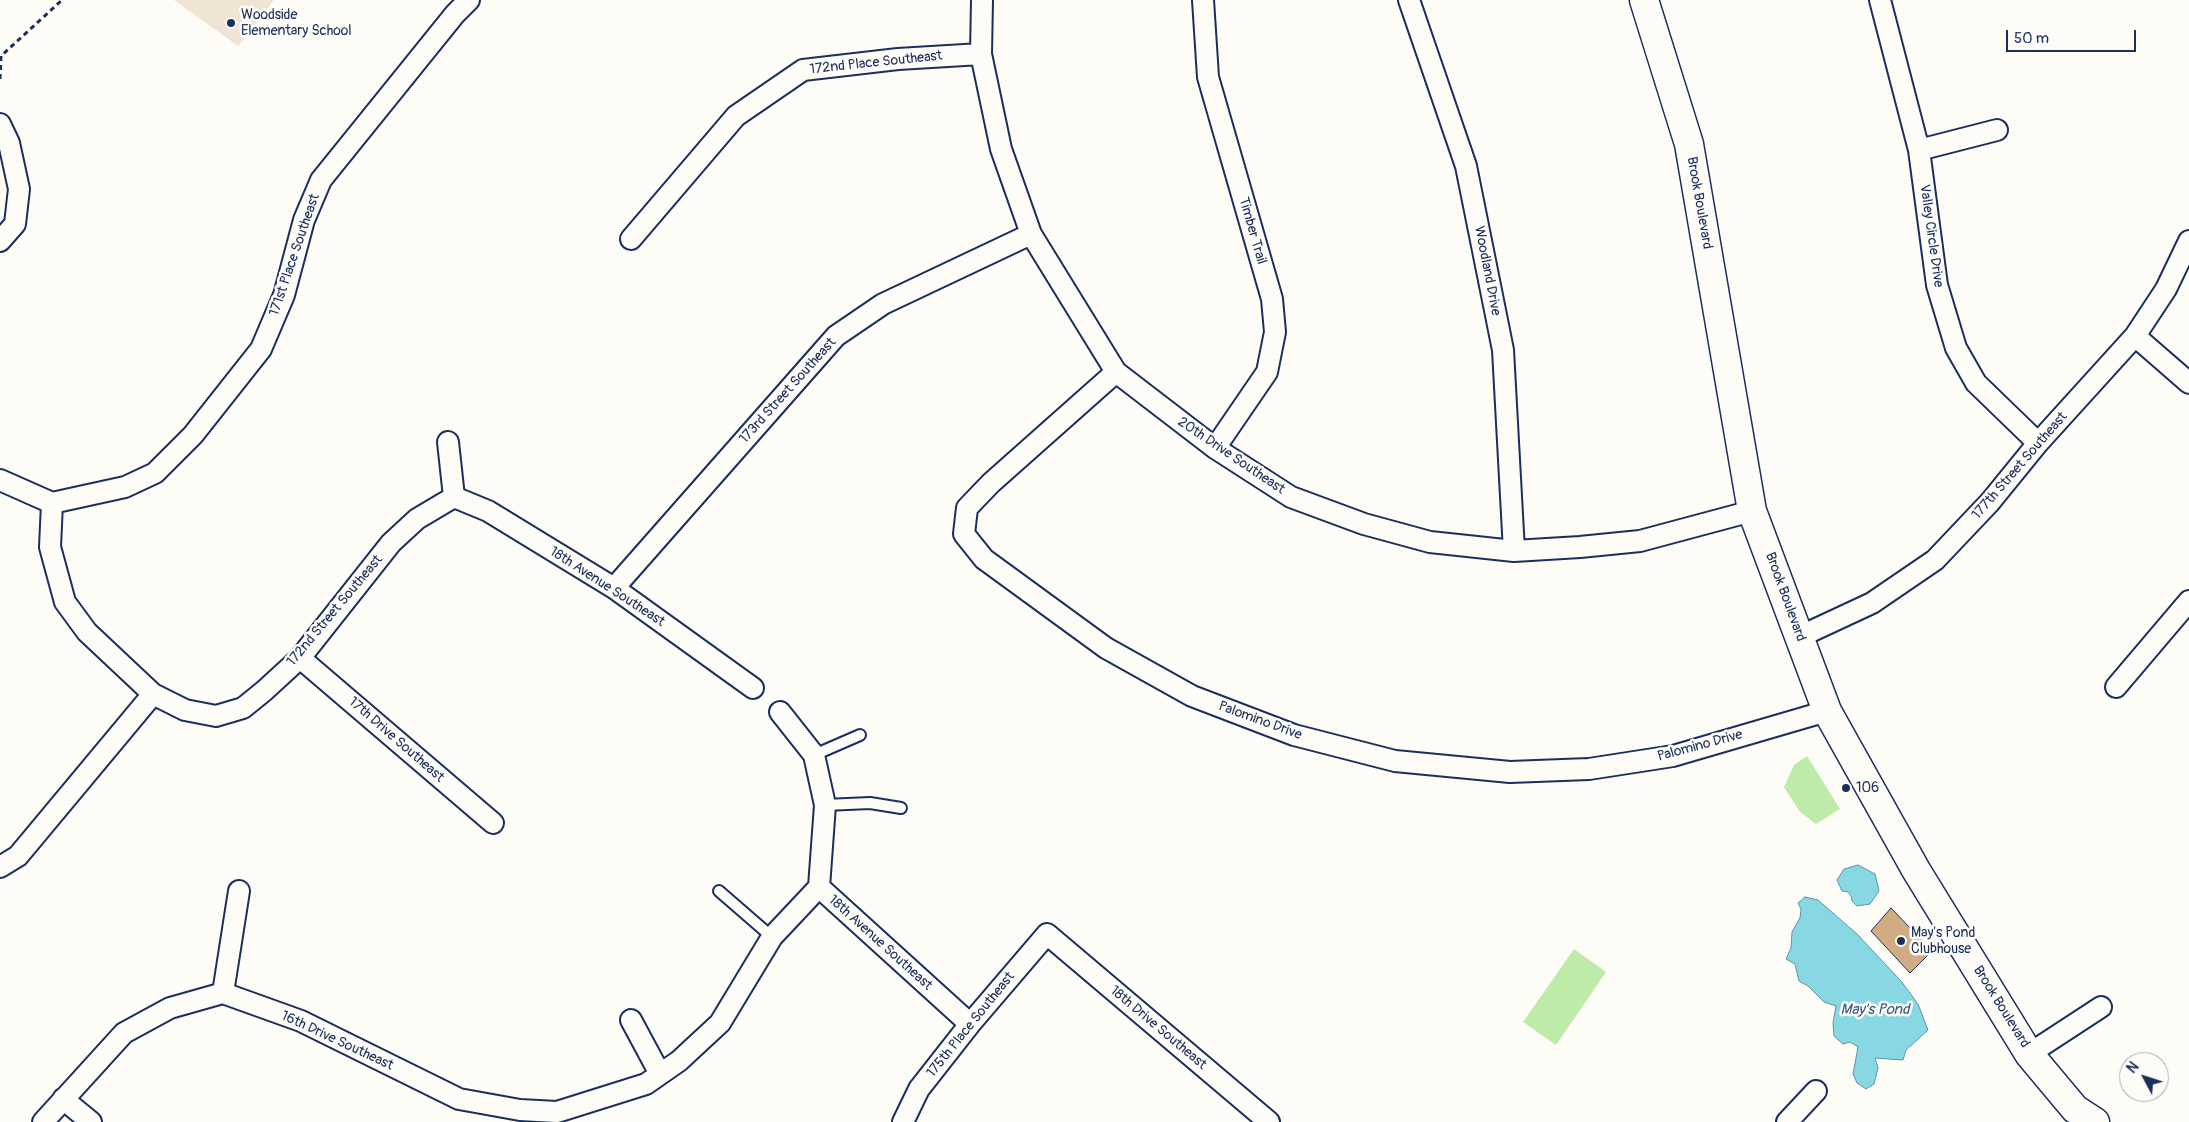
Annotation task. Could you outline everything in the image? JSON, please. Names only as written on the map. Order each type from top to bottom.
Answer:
[{"type":"street","name":"171st Place Southeast","points":[[52,503],[125,487],[155,473],[192,434],[260,349],[284,295],[304,220],[321,180],[469,0]]},
{"type":"street","name":"20th Drive Southeast","points":[[982,0],[981,54],[1001,149],[1031,234],[1116,372],[1215,448],[1291,497],[1364,524],[1430,542],[1514,551],[1580,547],[1640,540],[1752,510]]},
{"type":"street","name":"Timber Trail","points":[[1203,0],[1208,77],[1272,299],[1275,332],[1267,372],[1215,448]]},
{"type":"street","name":"Woodland Drive","points":[[1409,0],[1466,166],[1503,350],[1514,551]]},
{"type":"street","name":"Brook Boulevard","points":[[1644,0],[1689,144],[1752,510],[1827,711],[1916,870],[2029,1054],[2076,1109],[2096,1122]]},
{"type":"street","name":"Valley Circle Drive","points":[[1880,0],[1919,150],[1937,285],[1956,348],[1976,383],[2038,443]]},
{"type":"street","name":"172nd Place Southeast","points":[[631,239],[736,116],[803,70],[898,59],[981,54]]},
{"type":"street","points":[[0,124],[9,143],[19,189],[15,224],[0,241]]},
{"type":"street","points":[[1919,150],[1997,130]]},
{"type":"street","name":"173rd Street Southeast","points":[[614,588],[836,336],[882,304],[1031,234]]},
{"type":"street","name":"177th Street Southeast","points":[[1799,638],[1872,603],[1935,560],[1990,502],[2038,443],[2135,336],[2166,289],[2189,241]]},
{"type":"street","points":[[2135,336],[2189,383]]},
{"type":"street","name":"Palomino Drive","points":[[1116,372],[991,483],[966,508],[964,534],[984,559],[1106,648],[1192,696],[1294,735],[1395,761],[1510,772],[1589,769],[1673,756],[1827,711]]},
{"type":"street","points":[[448,442],[454,498]]},
{"type":"street","points":[[2,484],[52,503]]},
{"type":"street","name":"172nd Street Southeast","points":[[52,503],[50,547],[65,602],[87,632],[153,694],[185,710],[216,716],[243,708],[264,691],[300,658],[391,543],[417,519],[454,498]]},
{"type":"street","name":"18th Avenue Southeast","points":[[454,498],[488,511],[614,588],[753,688]]},
{"type":"street","points":[[2116,687],[2189,601]]},
{"type":"street","name":"17th Drive Southeast","points":[[300,658],[492,823]]},
{"type":"street","points":[[0,867],[18,856],[153,694]]},
{"type":"street","name":"18th Avenue Southeast","points":[[780,712],[814,755],[825,805],[819,887],[970,1024]]},
{"type":"street","points":[[559,1117],[646,1084],[680,1061],[720,1023],[772,937],[819,887]]},
{"type":"street","points":[[43,1122],[124,1033],[170,1008],[223,994],[239,891]]},
{"type":"street","name":"175th Place Southeast","points":[[903,1122],[919,1089],[970,1024],[1047,934]]},
{"type":"street","name":"18th Drive Southeast","points":[[1047,934],[1269,1122]]},
{"type":"street","name":"16th Drive Southeast","points":[[223,994],[301,1021],[459,1099],[559,1117]]},
{"type":"street","points":[[2029,1054],[2102,1008]]},
{"type":"street","points":[[631,1020],[660,1074]]},
{"type":"street","points":[[1788,1122],[1816,1090]]},
{"type":"street","points":[[63,1099],[91,1122]]},
{"type":"lane","points":[[814,755],[860,735]]},
{"type":"lane","points":[[825,805],[870,803],[901,808]]},
{"type":"lane","points":[[719,891],[772,937]]},
{"type":"path","points":[[0,79],[1,56],[62,0]]},
{"type":"shaded area","name":"Woodside Elementary School","points":[[174,0],[274,0],[238,46]]},
{"type":"green space","points":[[1807,756],[1840,809],[1816,824],[1800,812],[1784,787],[1794,765]]},
{"type":"green space","points":[[1574,949],[1606,972],[1556,1045],[1523,1022]]},
{"type":"water","points":[[1858,865],[1875,874],[1879,891],[1870,904],[1857,906],[1852,901],[1848,892],[1842,891],[1837,880],[1844,869]]},
{"type":"water","name":"May's Pond","points":[[1805,897],[1818,900],[1857,934],[1901,981],[1918,1004],[1928,1030],[1906,1050],[1903,1060],[1875,1058],[1878,1068],[1874,1084],[1866,1089],[1857,1083],[1853,1074],[1858,1047],[1850,1042],[1843,1044],[1834,1036],[1833,1023],[1836,1006],[1824,1002],[1808,986],[1799,981],[1795,964],[1786,959],[1791,948],[1792,932],[1800,918],[1801,909],[1798,903]]},
{"type":"building","name":"May's Pond Clubhouse","points":[[1891,908],[1932,951],[1910,973],[1871,931]]},
{"type":"place","name":"Woodside Elementary School","points":[[231,23]]},
{"type":"place","name":"106","points":[[1846,788]]},
{"type":"place","name":"May's Pond Clubhouse","points":[[1901,941]]}]
